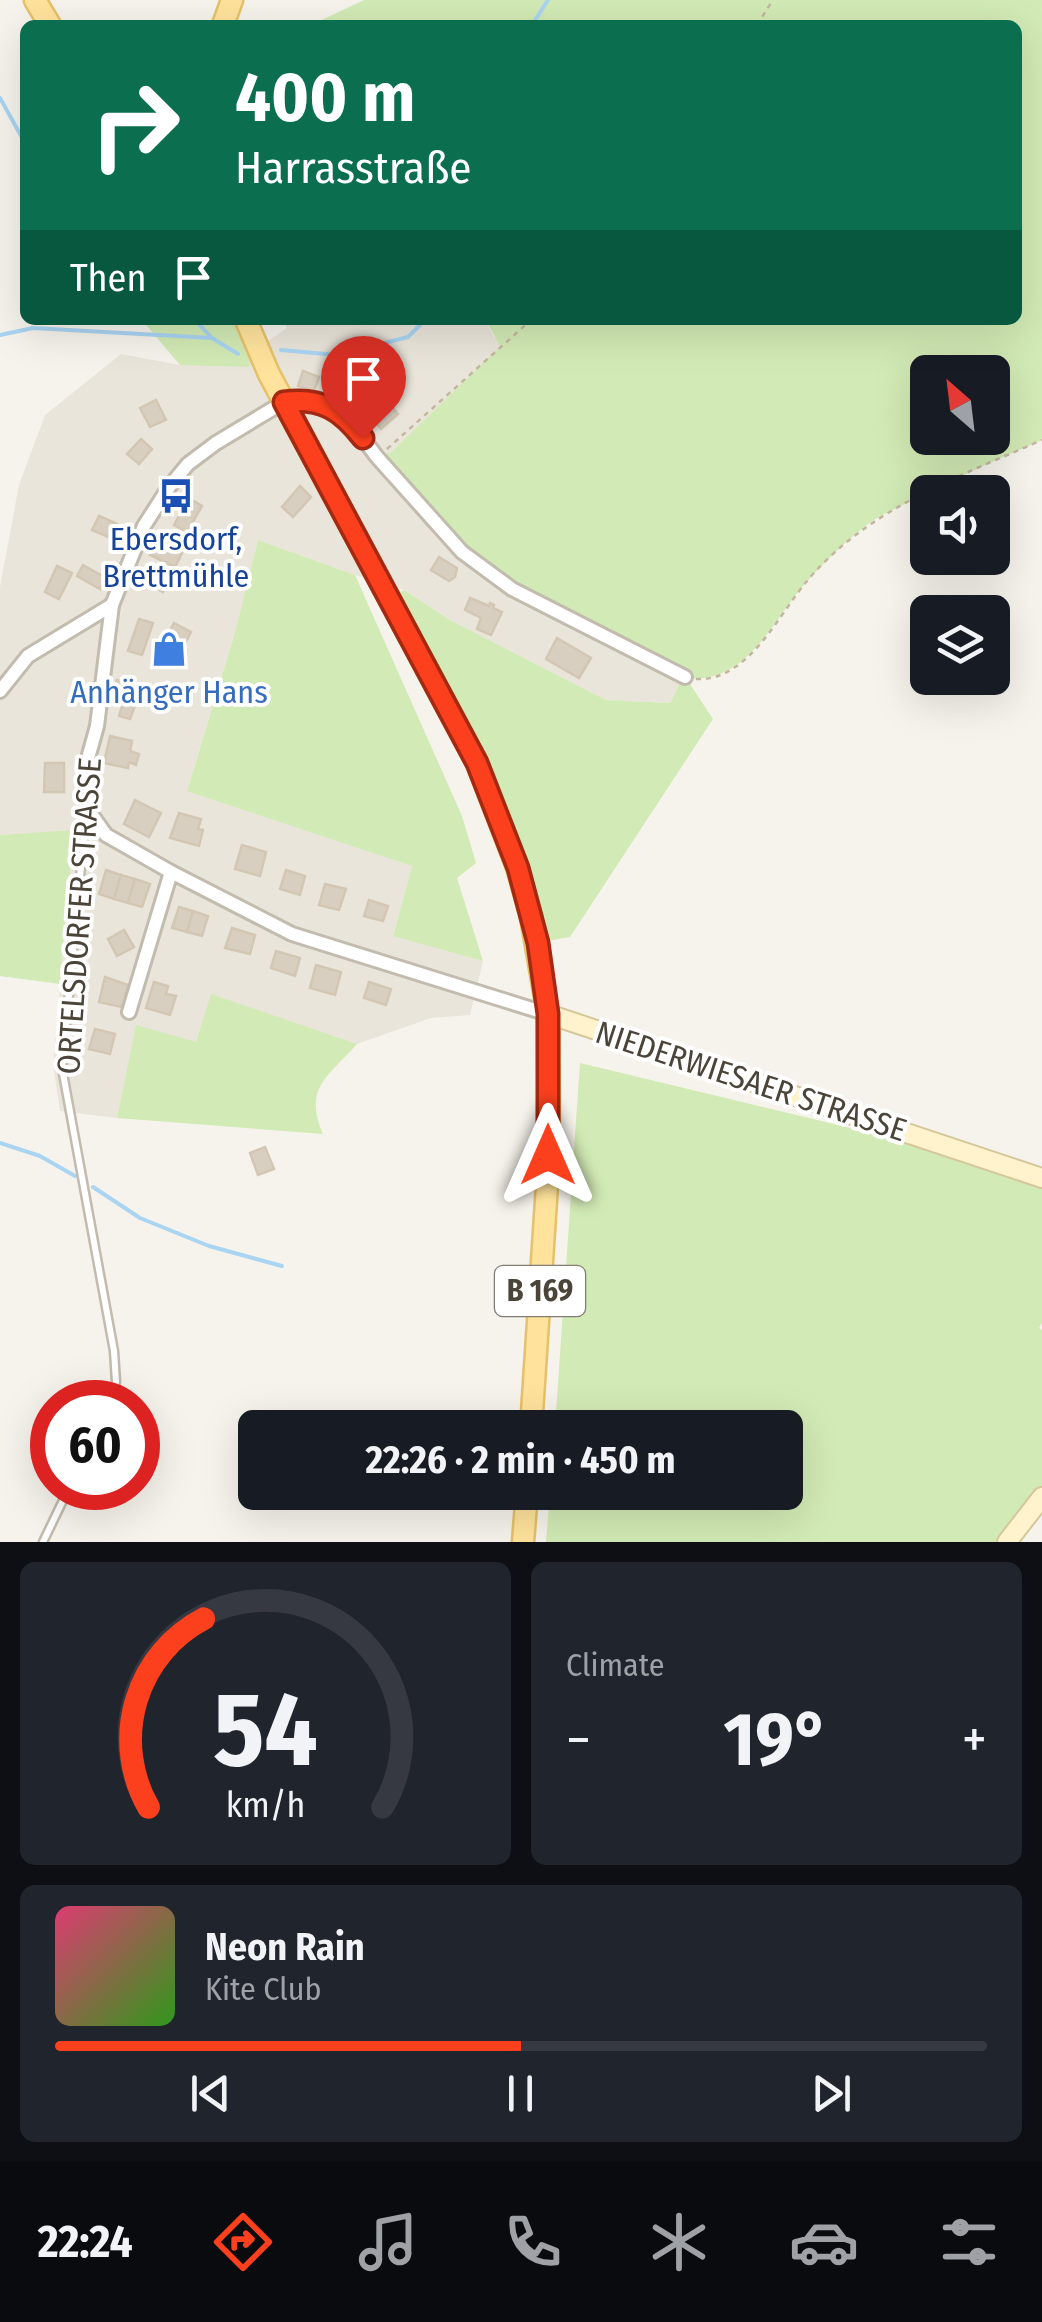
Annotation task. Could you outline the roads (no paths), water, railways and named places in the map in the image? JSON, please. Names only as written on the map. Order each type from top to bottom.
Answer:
[{"type":"main road","name":"B 169","points":[[248,325],[269,374],[477,763],[518,868],[538,943],[548,1014],[548,1155],[532,1410]]},
{"type":"main road","name":"NIEDERWIESAER STRASSE","points":[[548,1014],[1042,1178]]},
{"type":"main road","points":[[1008,1542],[1042,1497]]},
{"type":"main road","points":[[523,1542],[526,1510]]},
{"type":"street","points":[[284,402],[322,403],[349,420],[462,552],[512,589],[685,677]]},
{"type":"street","name":"ORTELSDORFER STRASSE","points":[[86,807],[87,762],[97,726],[112,605],[144,526],[188,464],[284,402]]},
{"type":"street","points":[[0,690],[28,656],[112,605]]},
{"type":"street","name":"NIEDERWIESAER STRASSE","points":[[86,807],[106,835],[292,934],[548,1014]]},
{"type":"street","points":[[128,1012],[171,872]]},
{"type":"lane","name":"ORTELSDORFER STRASSE","points":[[86,807],[62,1068],[114,1351],[116,1380]]},
{"type":"lane","points":[[43,1542],[59,1510]]},
{"type":"waterway","points":[[535,20],[548,0]]},
{"type":"waterway","points":[[0,98],[20,134]]},
{"type":"waterway","points":[[200,325],[238,354]]},
{"type":"waterway","points":[[281,350],[337,355],[408,337],[420,325]]},
{"type":"waterway","points":[[0,335],[33,328],[212,338]]},
{"type":"waterway","points":[[0,1143],[40,1156],[75,1176]]},
{"type":"waterway","points":[[93,1187],[140,1218],[209,1246],[282,1266]]},
{"type":"place","name":"Ebersdorf, Brettmühle","points":[[176,496]]},
{"type":"place","name":"Anhänger Hans","points":[[169,649]]}]
